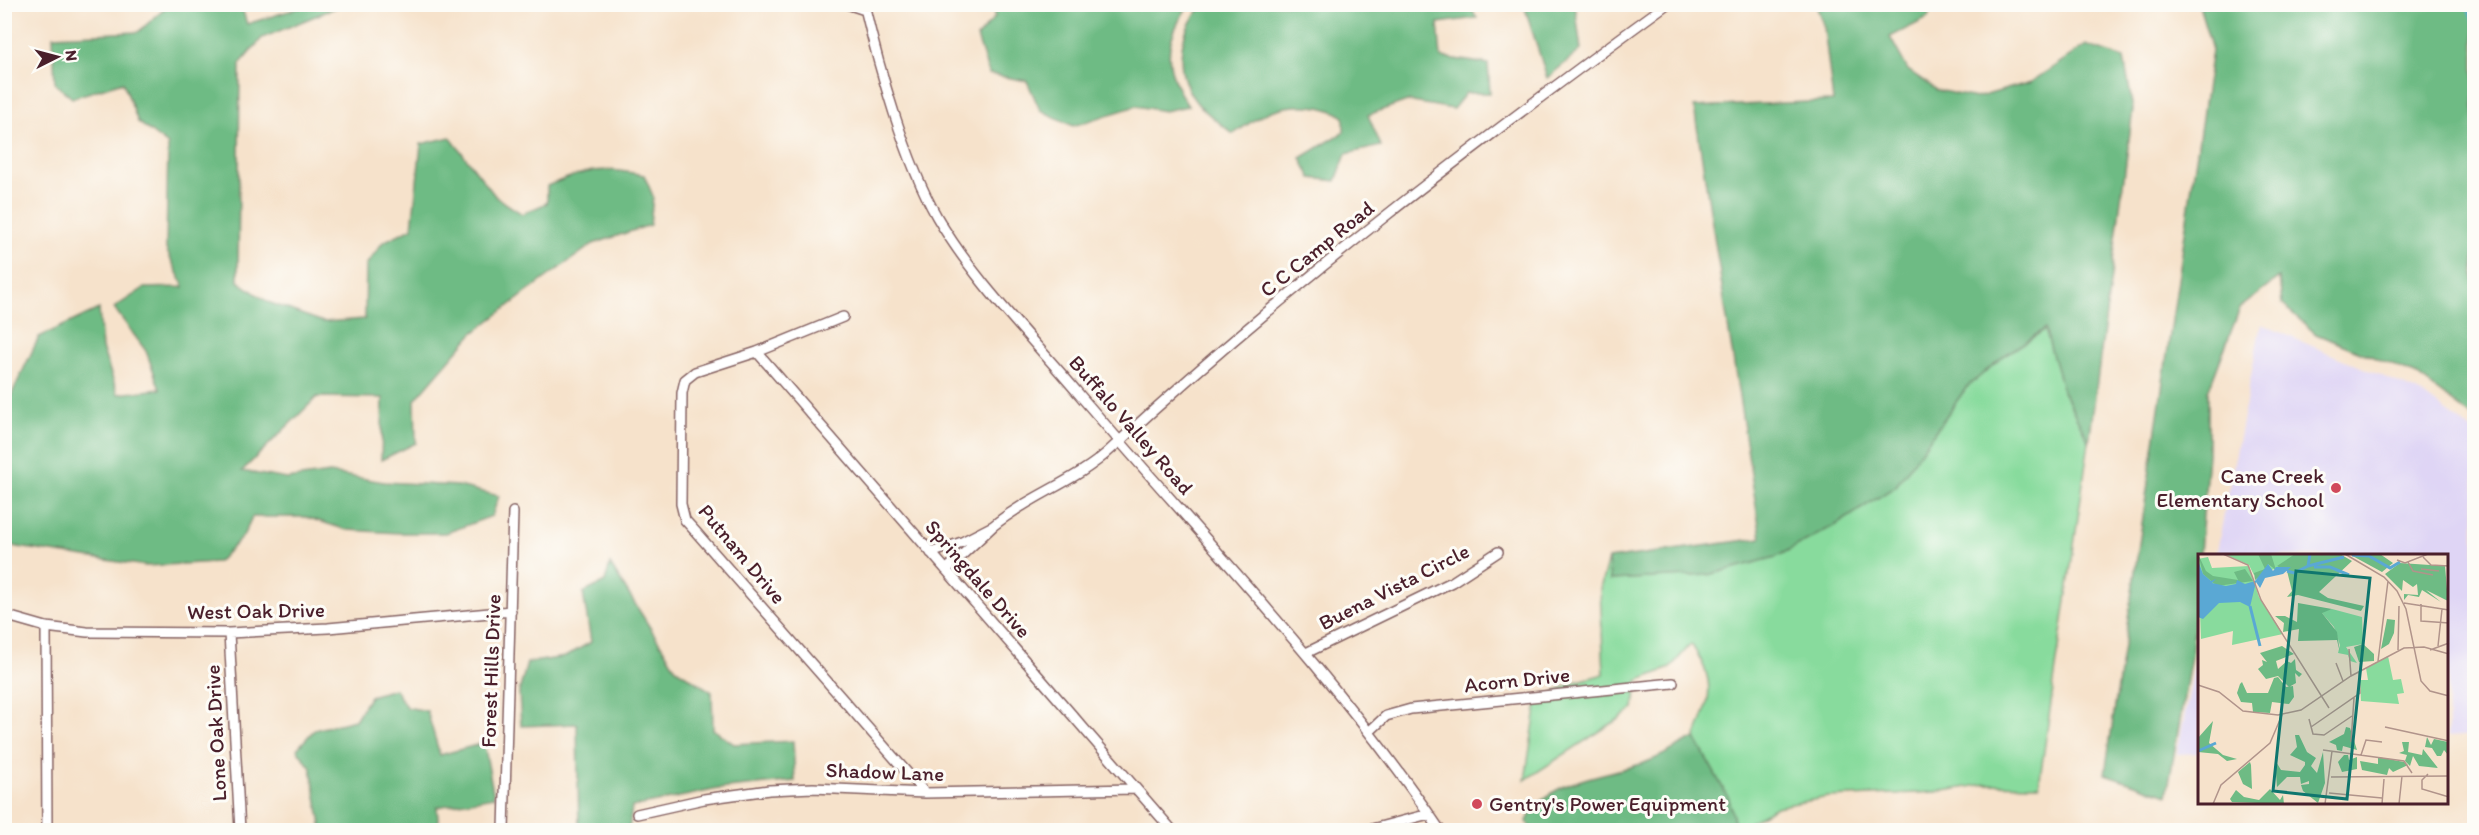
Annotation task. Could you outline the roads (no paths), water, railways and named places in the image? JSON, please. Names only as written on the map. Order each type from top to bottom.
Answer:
[{"type":"street","points":[[847,4],[864,7]]},
{"type":"street","name":"C C Camp Road","points":[[993,526],[1016,509],[1095,462],[1332,259],[1515,115],[1667,4]]},
{"type":"street","name":"Buffalo Valley Road","points":[[864,7],[905,142],[923,190],[938,219],[963,256],[1119,440],[1306,653],[1370,731],[1440,831]]},
{"type":"street","name":"Putnam Drive","points":[[843,317],[757,352],[695,372],[685,380],[682,393],[681,504],[685,520],[925,792]]},
{"type":"street","name":"Springdale Drive","points":[[757,352],[1172,831]]},
{"type":"street","name":"Forest Hills Drive","points":[[504,831],[513,512]]},
{"type":"street","points":[[931,553],[962,542],[993,526]]},
{"type":"street","points":[[946,570],[993,526]]},
{"type":"street","name":"Buena Vista Circle","points":[[1306,653],[1442,587],[1498,552]]},
{"type":"street","name":"West Oak Drive","points":[[4,615],[46,627],[87,632],[229,633],[328,628],[511,611]]},
{"type":"street","points":[[46,627],[47,831]]},
{"type":"street","name":"Lone Oak Drive","points":[[229,633],[240,831]]},
{"type":"street","name":"Acorn Drive","points":[[1370,731],[1386,716],[1411,709],[1673,682]]},
{"type":"street","name":"Shadow Lane","points":[[637,814],[704,799],[769,790],[813,788],[925,792],[1135,789]]},
{"type":"street","points":[[1368,831],[1429,814]]},
{"type":"waterway","points":[[2466,4],[2474,21]]},
{"type":"place","name":"Cane Creek Elementary School","points":[[2336,488]]},
{"type":"place","name":"Gentry's Power Equipment","points":[[1477,804]]}]
